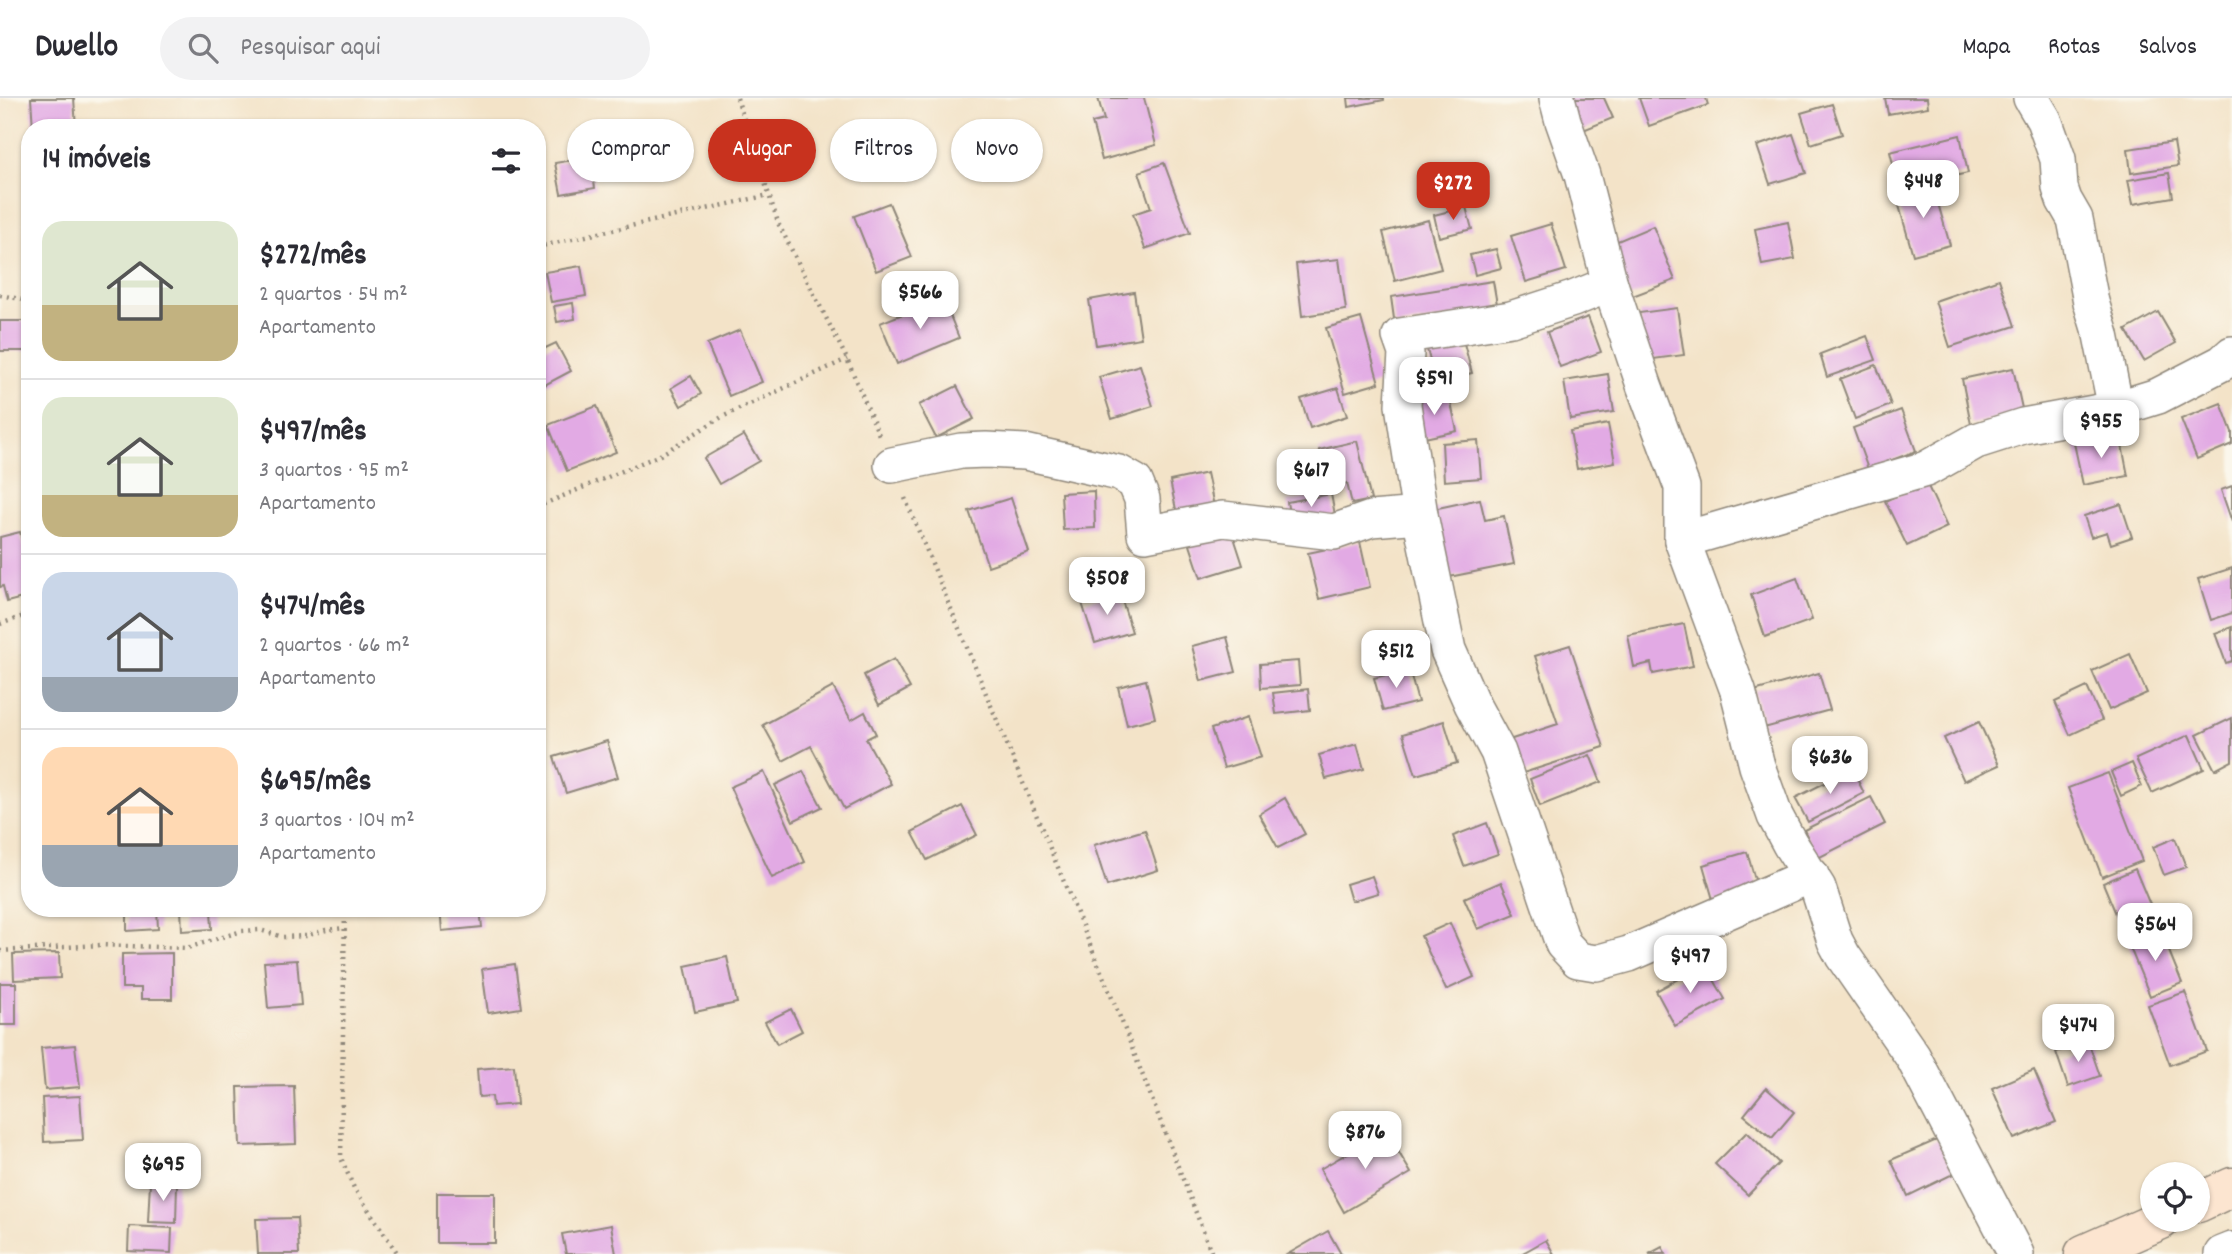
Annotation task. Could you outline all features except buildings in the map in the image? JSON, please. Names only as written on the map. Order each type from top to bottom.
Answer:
[{"type":"main road","points":[[2210,1197],[2232,1187]]},
{"type":"main road","points":[[2084,1254],[2140,1229]]},
{"type":"street","points":[[1557,98],[1582,175],[1610,284],[1682,487],[1682,540],[1738,691],[1757,766],[1775,816],[1818,888],[1835,941],[1843,956],[1913,1056],[2016,1254]]},
{"type":"street","points":[[2031,98],[2044,120],[2058,159],[2060,188],[2064,200],[2076,219],[2091,302],[2101,335],[2116,409]]},
{"type":"street","points":[[1610,284],[1511,319],[1401,337],[1406,353],[1403,405],[1420,515],[1448,650],[1497,752],[1563,944],[1578,960],[1596,963],[1629,954],[1811,875]]},
{"type":"street","points":[[1682,540],[1926,469],[1976,442],[2023,426],[2116,409],[2158,396],[2222,363],[2232,354]]},
{"type":"street","points":[[892,465],[961,451],[986,450],[1025,452],[1119,473],[1135,482],[1142,499],[1145,534],[1223,519],[1334,532],[1371,519],[1420,515]]},
{"type":"street","points":[[2222,1254],[2232,1250]]},
{"type":"path","points":[[737,98],[779,225],[847,359],[892,465],[1116,1009],[1212,1254]]},
{"type":"path","points":[[546,245],[769,195]]},
{"type":"path","points":[[0,295],[21,299]]},
{"type":"path","points":[[546,503],[660,454],[722,416],[847,359]]},
{"type":"path","points":[[0,624],[21,617]]},
{"type":"path","points":[[345,917],[341,1158],[354,1188],[398,1254]]},
{"type":"path","points":[[0,951],[100,945],[187,948],[242,931],[260,930],[283,937],[306,936],[344,928]]}]
